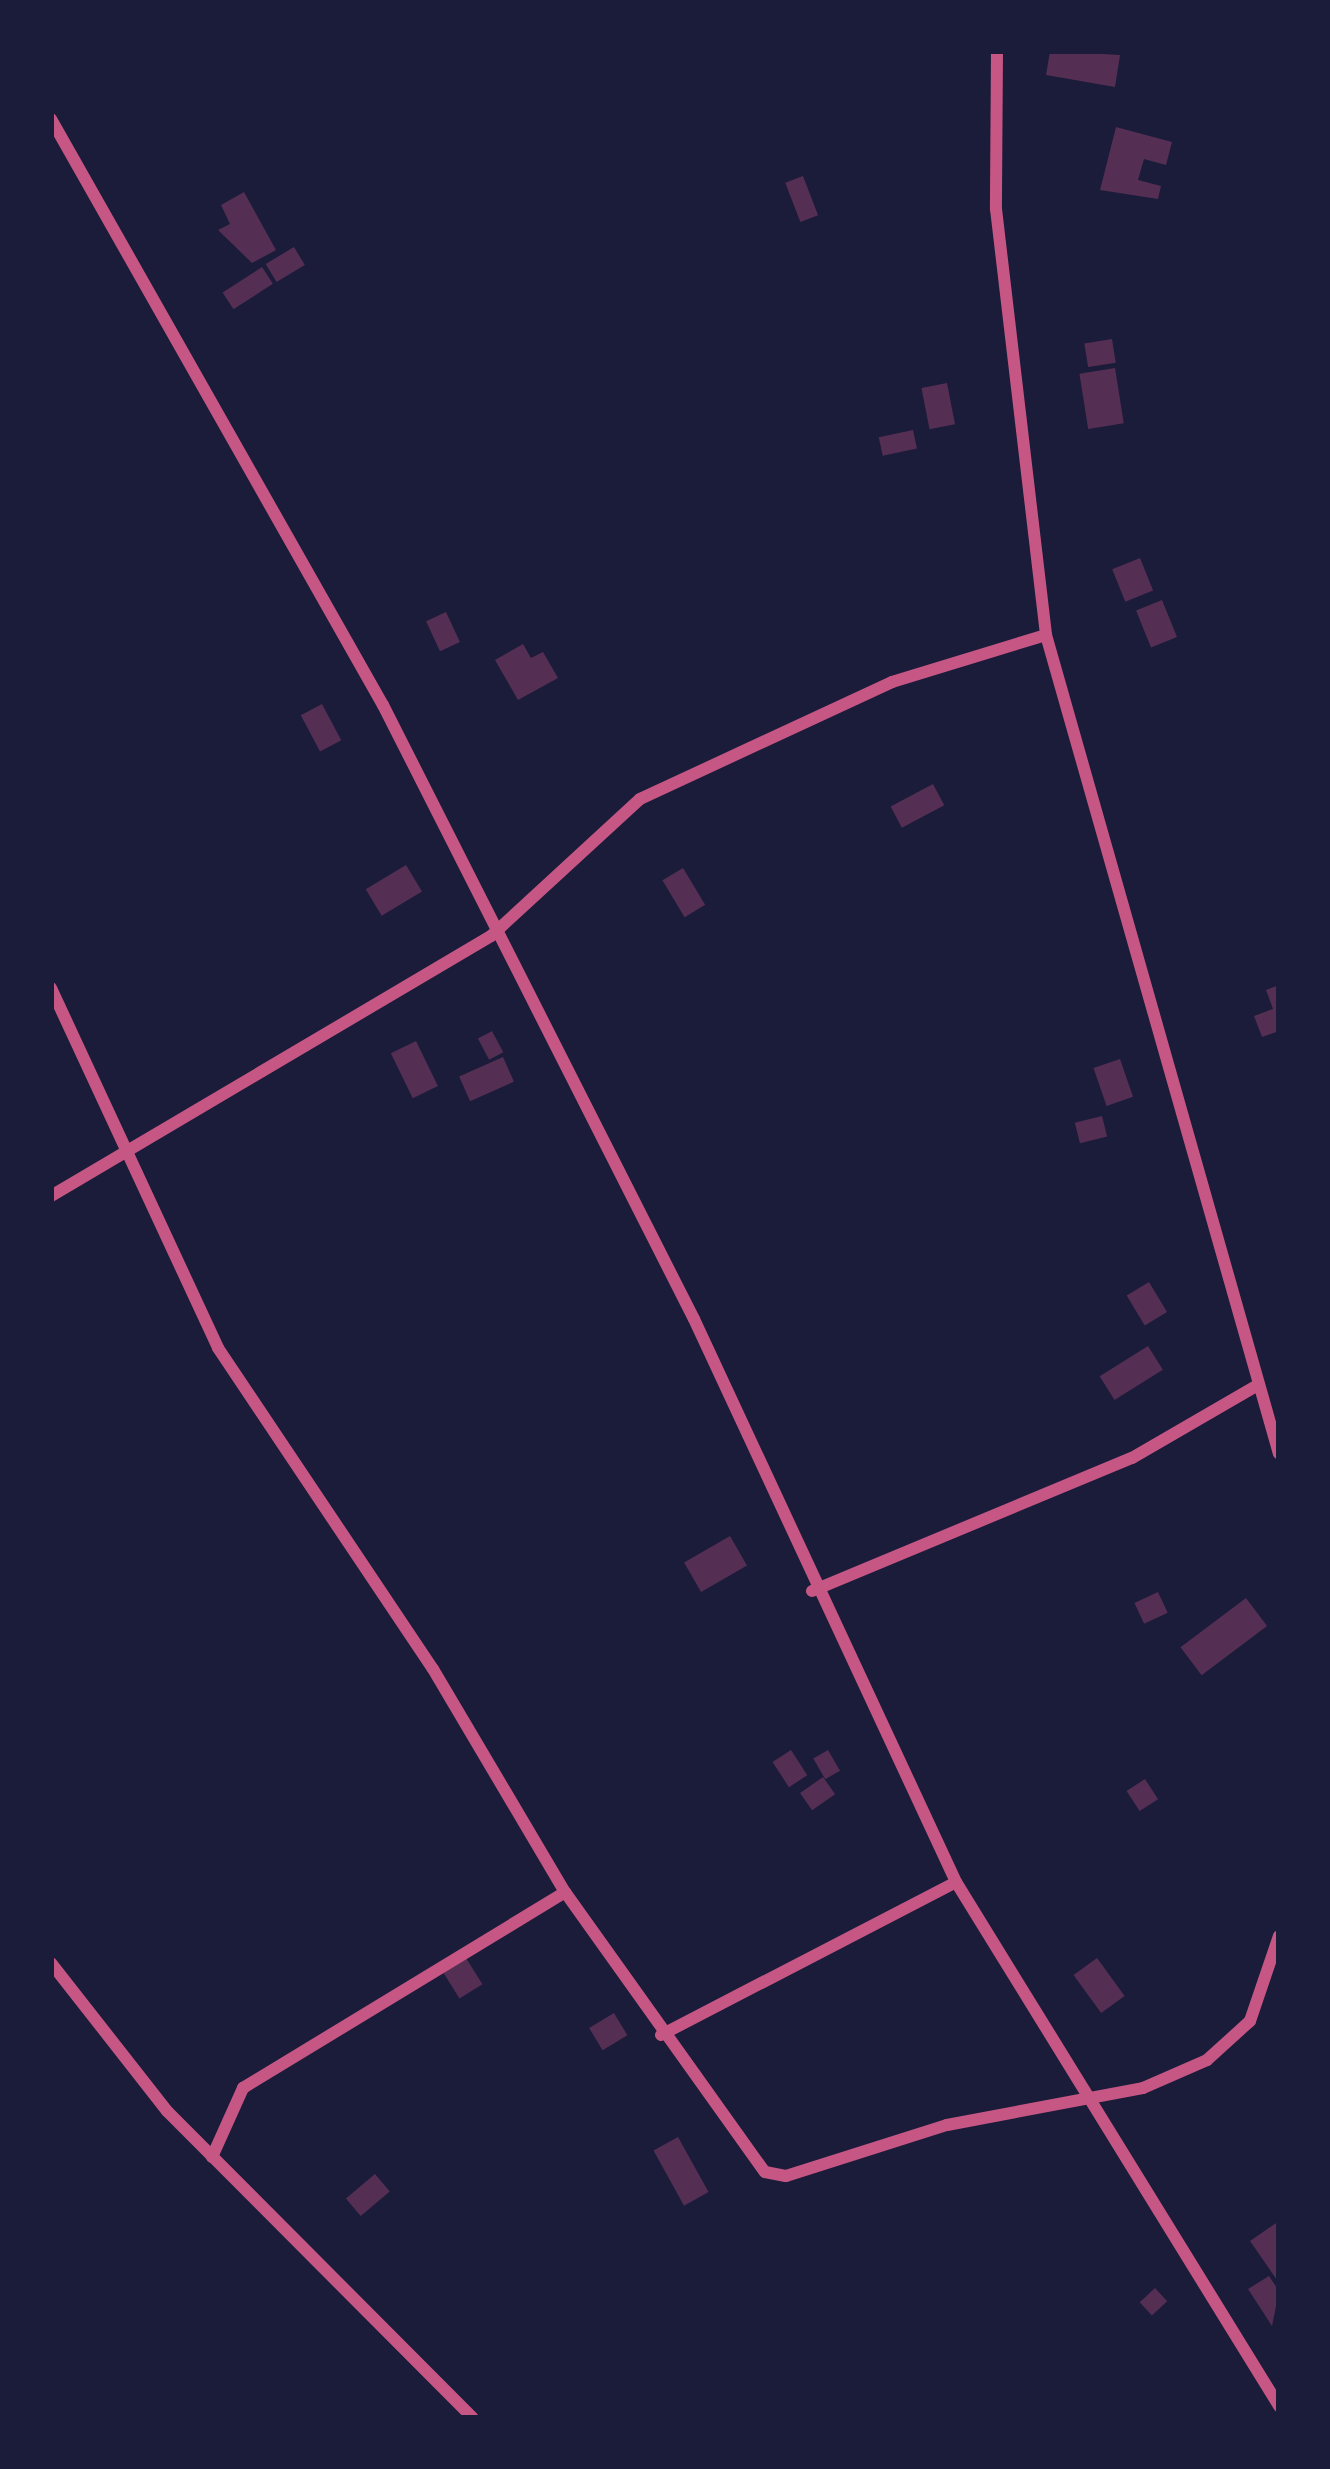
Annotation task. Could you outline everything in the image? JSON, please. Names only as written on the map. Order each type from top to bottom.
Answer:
[{"type":"street","points":[[997,51],[995,209],[1046,635],[1279,1454]]},
{"type":"street","points":[[51,119],[294,539],[491,936],[694,1319],[812,1591],[956,1882],[1279,2406]]},
{"type":"street","points":[[51,1196],[491,936],[640,799],[892,682],[1046,635]]},
{"type":"street","points":[[51,988],[131,1149],[218,1348],[434,1669],[565,1892],[661,2035],[774,2177],[1086,2095],[1143,2088],[1207,2060],[1250,2021],[1279,1936]]},
{"type":"street","points":[[812,1591],[1132,1458],[1256,1386]]},
{"type":"street","points":[[661,2035],[956,1882]]},
{"type":"street","points":[[212,2157],[243,2088],[565,1892]]},
{"type":"street","points":[[51,1963],[212,2157],[473,2418]]},
{"type":"building","points":[[1050,51],[1120,55],[1115,87],[1046,75]]},
{"type":"building","points":[[1116,127],[1172,142],[1166,165],[1144,159],[1138,180],[1161,186],[1158,199],[1100,190]]},
{"type":"building","points":[[803,176],[818,215],[800,222],[785,183]]},
{"type":"building","points":[[244,192],[276,250],[252,263],[218,230],[230,224],[221,205]]},
{"type":"building","points":[[294,247],[305,265],[277,282],[266,264]]},
{"type":"building","points":[[262,267],[273,284],[233,309],[223,293]]},
{"type":"building","points":[[1112,339],[1116,363],[1088,367],[1084,343]]},
{"type":"building","points":[[1115,368],[1124,423],[1088,429],[1079,374]]},
{"type":"building","points":[[947,383],[955,424],[929,429],[921,388]]},
{"type":"building","points":[[913,430],[917,449],[883,456],[879,437]]},
{"type":"building","points":[[1140,558],[1153,590],[1125,602],[1112,569]]},
{"type":"building","points":[[1162,600],[1177,637],[1151,648],[1136,610]]},
{"type":"building","points":[[446,612],[460,642],[440,651],[426,621]]},
{"type":"building","points":[[523,644],[531,658],[543,652],[558,678],[518,700],[495,660]]},
{"type":"building","points":[[322,704],[341,740],[320,751],[301,715]]},
{"type":"building","points":[[933,784],[944,805],[902,828],[891,807]]},
{"type":"building","points":[[406,865],[422,892],[382,916],[366,889]]},
{"type":"building","points":[[683,868],[705,905],[685,917],[662,880]]},
{"type":"building","points":[[1279,985],[1279,1031],[1262,1037],[1254,1016],[1273,1009],[1266,990]]},
{"type":"building","points":[[492,1031],[503,1052],[489,1060],[478,1039]]},
{"type":"building","points":[[416,1041],[438,1086],[413,1098],[391,1053]]},
{"type":"building","points":[[503,1057],[514,1082],[470,1101],[459,1077]]},
{"type":"building","points":[[1120,1059],[1133,1097],[1107,1106],[1094,1068]]},
{"type":"building","points":[[1102,1116],[1107,1136],[1080,1143],[1075,1123]]},
{"type":"building","points":[[1149,1282],[1167,1312],[1145,1325],[1127,1295]]},
{"type":"building","points":[[1148,1346],[1163,1370],[1114,1400],[1100,1376]]},
{"type":"building","points":[[730,1536],[747,1565],[701,1592],[684,1562]]},
{"type":"building","points":[[1158,1592],[1168,1613],[1144,1624],[1134,1603]]},
{"type":"building","points":[[1246,1598],[1267,1626],[1202,1675],[1181,1647]]},
{"type":"building","points":[[791,1750],[807,1775],[789,1787],[773,1762]]},
{"type":"building","points":[[828,1750],[840,1771],[825,1779],[813,1759]]},
{"type":"building","points":[[823,1777],[835,1794],[812,1810],[800,1793]]},
{"type":"building","points":[[1145,1779],[1158,1799],[1140,1811],[1127,1791]]},
{"type":"building","points":[[466,1958],[482,1984],[460,1999],[443,1972]]},
{"type":"building","points":[[1097,1958],[1125,1996],[1101,2013],[1074,1975]]},
{"type":"building","points":[[614,2013],[627,2035],[603,2050],[589,2028]]},
{"type":"building","points":[[678,2137],[709,2192],[684,2206],[654,2151]]},
{"type":"building","points":[[375,2174],[390,2192],[361,2216],[346,2198]]},
{"type":"building","points":[[1279,2221],[1279,2283],[1250,2241]]},
{"type":"building","points":[[1269,2276],[1279,2291],[1272,2326],[1248,2289]]},
{"type":"building","points":[[1155,2288],[1167,2301],[1152,2315],[1140,2302]]}]
